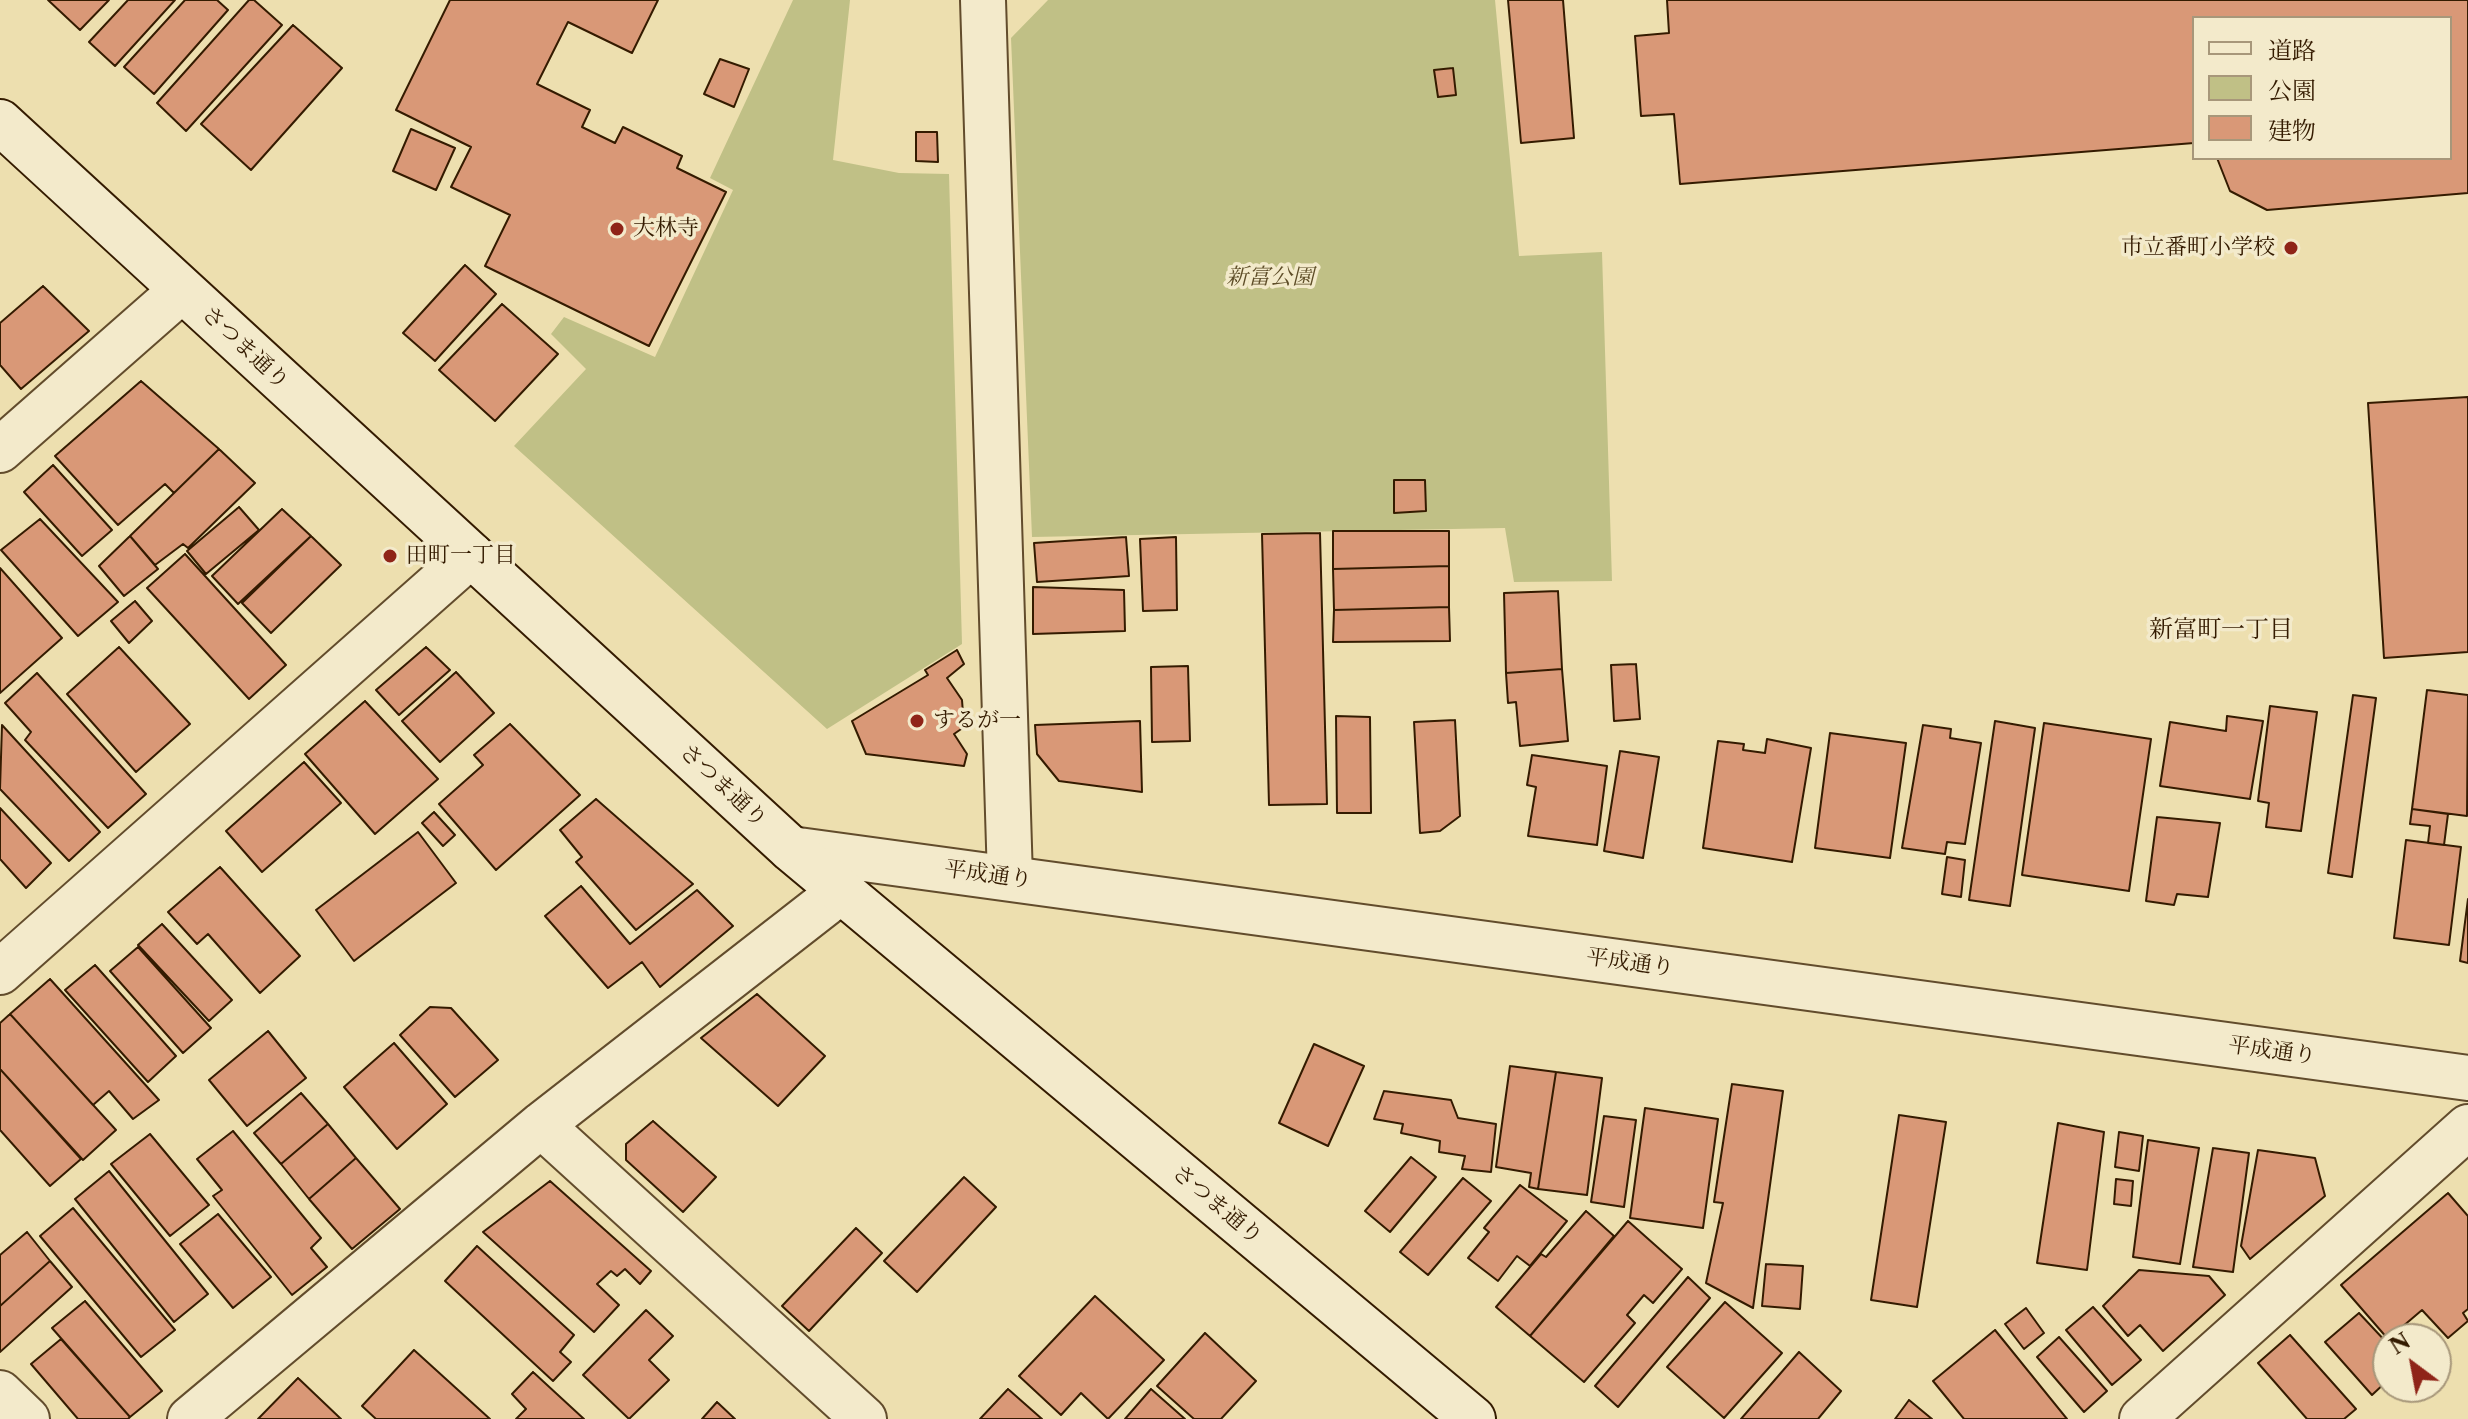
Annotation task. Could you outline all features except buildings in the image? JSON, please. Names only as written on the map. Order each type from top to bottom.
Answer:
[{"type":"street","points":[[983,0],[1010,878]]},
{"type":"street","name":"さつま通り","points":[[0,122],[791,849],[1473,1419]]},
{"type":"street","points":[[0,450],[182,290]]},
{"type":"street","points":[[0,972],[471,555]]},
{"type":"street","name":"平成通り","points":[[791,849],[2468,1078]]},
{"type":"street","points":[[190,1419],[541,1125],[840,892]]},
{"type":"street","points":[[541,1125],[864,1419]]},
{"type":"street","points":[[2142,1419],[2468,1127]]},
{"type":"street","points":[[0,1393],[27,1419]]},
{"type":"green space","points":[[793,0],[850,0],[833,160],[899,173],[949,174],[962,644],[827,729],[514,446],[586,369],[551,334],[564,317],[655,357],[733,190],[710,178]]},
{"type":"green space","name":"新富公園","points":[[1048,0],[1495,0],[1519,256],[1602,252],[1612,581],[1514,582],[1505,528],[1032,537],[1011,38]]},
{"type":"place","name":"大林寺","points":[[617,229]]},
{"type":"place","name":"市立番町小学校","points":[[2291,248]]},
{"type":"place","name":"田町一丁目","points":[[390,556]]},
{"type":"place","name":"するが一","points":[[917,721]]},
{"type":"district","name":"新富町一丁目","points":[[2221,630]]}]
